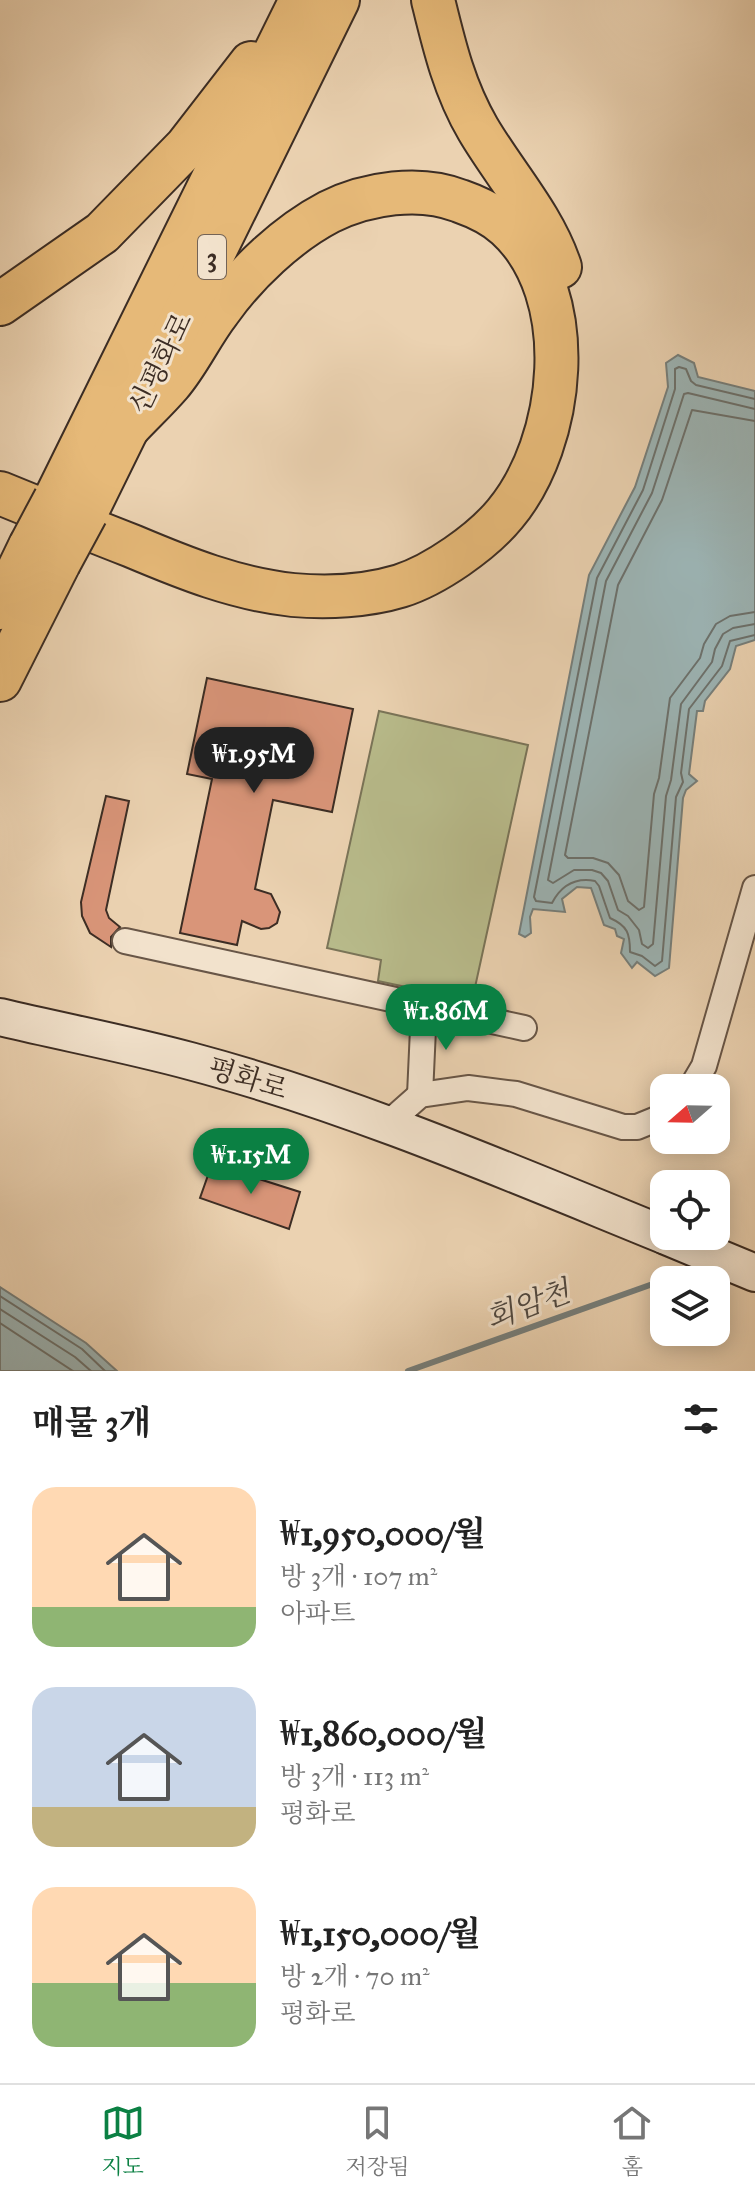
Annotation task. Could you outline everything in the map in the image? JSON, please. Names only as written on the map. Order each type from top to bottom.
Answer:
[{"type":"highway","points":[[0,304],[102,233],[147,190],[186,147],[298,0]]},
{"type":"highway","name":"신평화로","points":[[0,680],[45,555],[70,506],[298,0]]},
{"type":"highway","name":"신평화로","points":[[70,506],[128,428],[338,0]]},
{"type":"highway","points":[[0,513],[211,600],[293,616],[353,616],[401,607],[485,559],[523,524],[553,478],[570,428],[579,362],[575,325],[555,253],[538,219],[478,129],[457,88],[433,0]]},
{"type":"highway","points":[[0,493],[211,579],[293,595],[353,595],[401,586],[444,564],[478,541],[505,515],[524,486],[540,448],[553,404],[557,357],[553,315],[543,282],[525,249],[507,227],[481,209],[446,195],[412,192],[371,198],[331,211],[296,233],[258,268],[219,310],[171,383],[128,428]]},
{"type":"highway","name":"신평화로","points":[[0,608],[45,555]]},
{"type":"main road","name":"평화로","points":[[0,1017],[190,1060],[307,1097],[650,1230]]},
{"type":"main road","name":"평화로","points":[[699,1250],[755,1273]]},
{"type":"street","points":[[699,1074],[755,888]]},
{"type":"street","points":[[125,941],[524,1028]]},
{"type":"street","points":[[420,1095],[424,1007]]},
{"type":"street","points":[[385,1126],[420,1095],[468,1088],[516,1094],[623,1127],[637,1127],[650,1122]]},
{"type":"green space","points":[[379,711],[528,745],[472,1001],[378,981],[381,960],[327,948]]},
{"type":"water","points":[[678,355],[694,363],[698,377],[755,391],[755,640],[736,646],[730,669],[705,701],[703,711],[697,711],[689,774],[697,781],[686,790],[683,798],[669,968],[655,976],[637,962],[632,968],[621,953],[624,939],[617,936],[615,929],[604,925],[591,888],[577,887],[562,899],[565,912],[533,909],[531,933],[525,937],[519,934],[589,575],[635,487],[668,387],[666,363]]},
{"type":"water","points":[[0,1287],[86,1343],[117,1371],[0,1371]]},
{"type":"building","points":[[207,678],[353,709],[332,812],[273,800],[255,889],[271,894],[280,912],[277,923],[269,928],[261,929],[242,921],[237,945],[180,933],[212,779],[187,774]]},
{"type":"building","points":[[106,796],[129,801],[106,910],[109,918],[120,927],[111,937],[111,947],[90,933],[82,916],[81,902]]},
{"type":"building","points":[[212,1164],[300,1192],[289,1229],[200,1198]]},
{"type":"waterway","name":"회암천","points":[[408,1371],[650,1285]]}]
